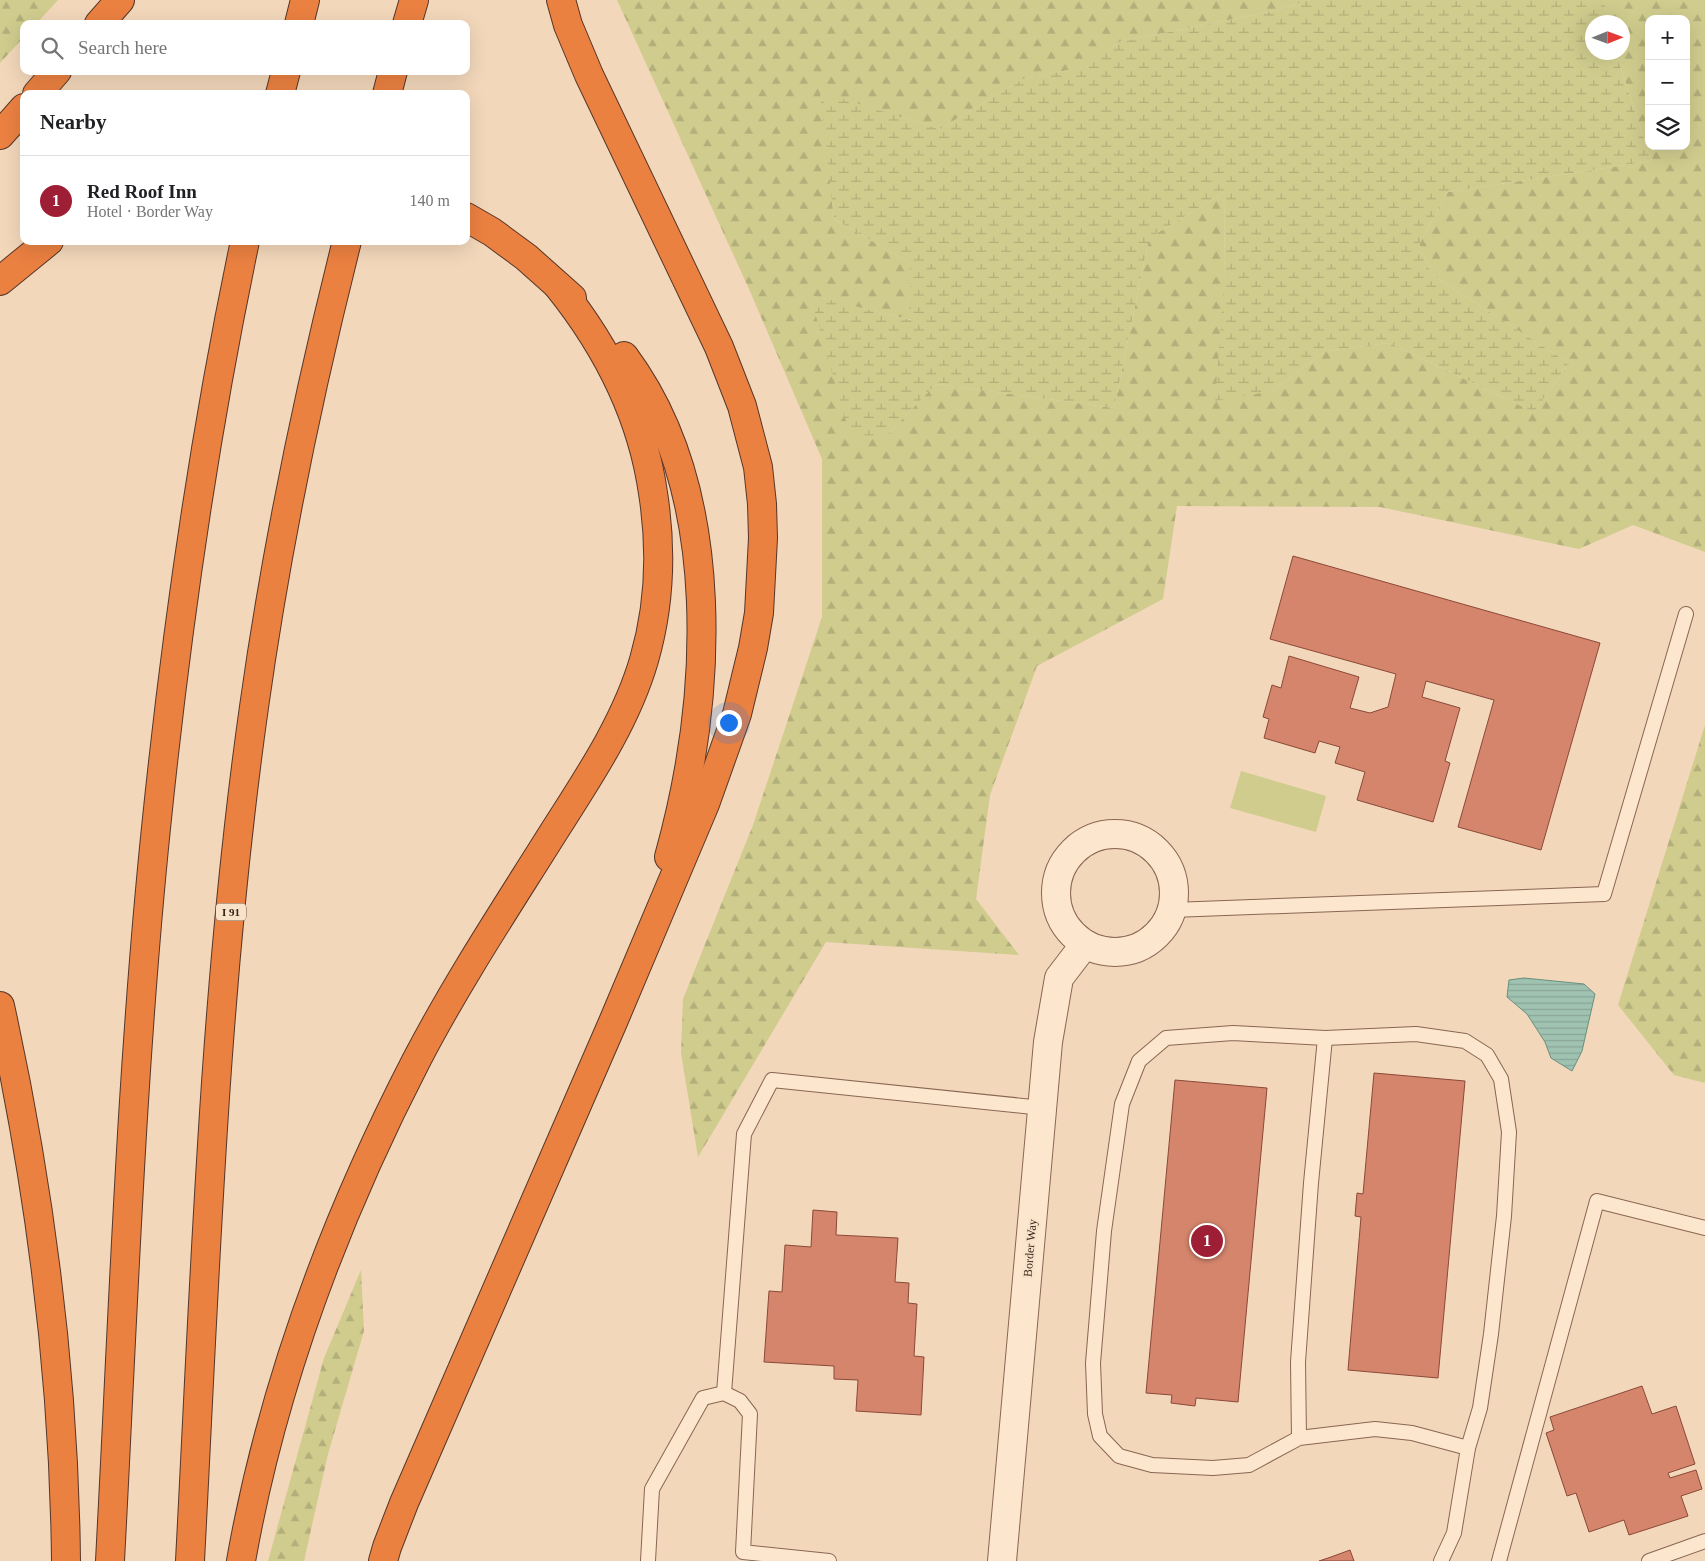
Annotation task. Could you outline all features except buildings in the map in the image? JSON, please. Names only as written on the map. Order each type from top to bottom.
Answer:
[{"type":"highway","points":[[102,20],[120,0]]},
{"type":"highway","points":[[300,20],[306,0]]},
{"type":"highway","points":[[408,20],[414,0]]},
{"type":"highway","points":[[383,1561],[408,1494],[613,1022],[705,804],[737,714],[753,648],[758,614],[763,538],[762,504],[758,467],[742,406],[726,365],[596,92],[571,33],[560,0]]},
{"type":"highway","points":[[39,90],[53,75]]},
{"type":"highway","points":[[387,90],[392,75]]},
{"type":"highway","points":[[0,135],[20,112]]},
{"type":"highway","points":[[470,218],[526,257],[558,286],[614,343],[634,371],[657,412],[669,439],[688,501],[698,556],[701,642],[698,703],[682,801],[672,847],[654,908],[630,980],[613,1022]]},
{"type":"highway","points":[[0,281],[44,245]]},
{"type":"highway","points":[[110,1561],[136,1090],[156,830],[186,588],[204,466],[244,245]]},
{"type":"highway","name":"I 91","points":[[190,1561],[217,1073],[239,830],[254,708],[274,578],[295,467],[346,245]]},
{"type":"highway","points":[[241,1561],[250,1512],[280,1395],[318,1281],[364,1167],[418,1058],[447,1005],[478,952],[590,775],[615,730],[634,687],[649,641],[658,584],[659,535],[651,476],[644,447],[633,412],[614,370],[590,328],[558,286]]},
{"type":"highway","points":[[0,1006],[18,1091],[28,1152],[52,1331],[62,1435],[66,1561]]},
{"type":"street","points":[[1105,835],[1125,835],[1144,842],[1160,854],[1170,872],[1174,892],[1172,910],[1164,926],[1152,940],[1137,949],[1119,953],[1101,951],[1085,944],[1070,931],[1060,913],[1056,893],[1060,873],[1070,855],[1085,842],[1105,835]]},
{"type":"street","name":"Border Way","points":[[1002,1561],[1048,1042],[1059,978],[1085,944]]},
{"type":"lane","points":[[1172,910],[1604,894],[1686,614]]},
{"type":"lane","points":[[1441,1561],[1454,1533],[1468,1448],[1480,1408],[1491,1334],[1504,1216],[1509,1132],[1501,1079],[1487,1055],[1465,1041],[1416,1034],[1325,1038],[1233,1033],[1166,1038],[1139,1061],[1122,1104],[1104,1232],[1093,1363],[1095,1414],[1100,1436],[1120,1456],[1152,1465],[1213,1468],[1249,1464],[1299,1438],[1375,1430],[1412,1433],[1468,1448]]},
{"type":"lane","points":[[1299,1438],[1298,1362],[1311,1183],[1325,1038]]},
{"type":"lane","points":[[724,1393],[744,1134],[772,1080],[1043,1108]]},
{"type":"lane","points":[[1499,1561],[1597,1201],[1705,1228]]},
{"type":"lane","points":[[648,1561],[652,1489],[704,1398],[724,1393],[740,1401],[750,1414],[742,1552],[829,1561]]},
{"type":"lane","points":[[1649,1561],[1705,1541]]},
{"type":"green space","points":[[0,0],[58,0],[40,20],[20,20],[20,41],[0,63]]},
{"type":"green space","points":[[617,0],[1310,0],[1273,11],[1119,42],[1089,66],[1023,79],[940,129],[821,93],[834,219],[910,263],[912,320],[810,296],[886,436],[936,384],[1114,408],[1149,238],[1225,192],[1224,283],[1273,391],[1325,351],[1389,343],[1534,412],[1569,363],[1432,275],[1419,244],[1448,192],[1651,161],[1647,150],[1690,150],[1690,15],[1645,15],[1645,142],[1618,60],[1630,60],[1630,15],[1607,15],[1604,0],[1705,0],[1705,552],[1633,525],[1579,549],[1380,507],[1177,506],[1163,599],[1037,666],[990,795],[976,899],[1019,955],[826,942],[698,1157],[681,1053],[683,999],[753,825],[822,617],[822,459],[749,289]]},
{"type":"green space","points":[[1310,0],[1604,0],[1607,15],[1585,15],[1585,60],[1618,60],[1645,142],[1645,150],[1647,150],[1651,161],[1448,192],[1419,244],[1432,275],[1569,363],[1534,412],[1389,343],[1325,351],[1273,391],[1215,401],[1224,283],[1225,192],[1149,238],[1114,408],[936,384],[886,436],[850,435],[810,295],[911,320],[910,263],[834,219],[820,92],[940,129],[1023,79],[1088,66],[1119,42],[1273,11]]},
{"type":"green space","points":[[1705,725],[1705,1083],[1674,1075],[1618,1005]]},
{"type":"green space","points":[[1241,771],[1326,796],[1316,832],[1230,808]]},
{"type":"green space","points":[[361,1270],[364,1331],[328,1454],[304,1561],[268,1561],[324,1358]]},
{"type":"shaded area","points":[[1524,978],[1584,984],[1595,994],[1582,1051],[1572,1071],[1551,1058],[1545,1042],[1527,1014],[1507,997],[1509,980]]},
{"type":"place","name":"Red Roof Inn","points":[[1207,1241]]}]
